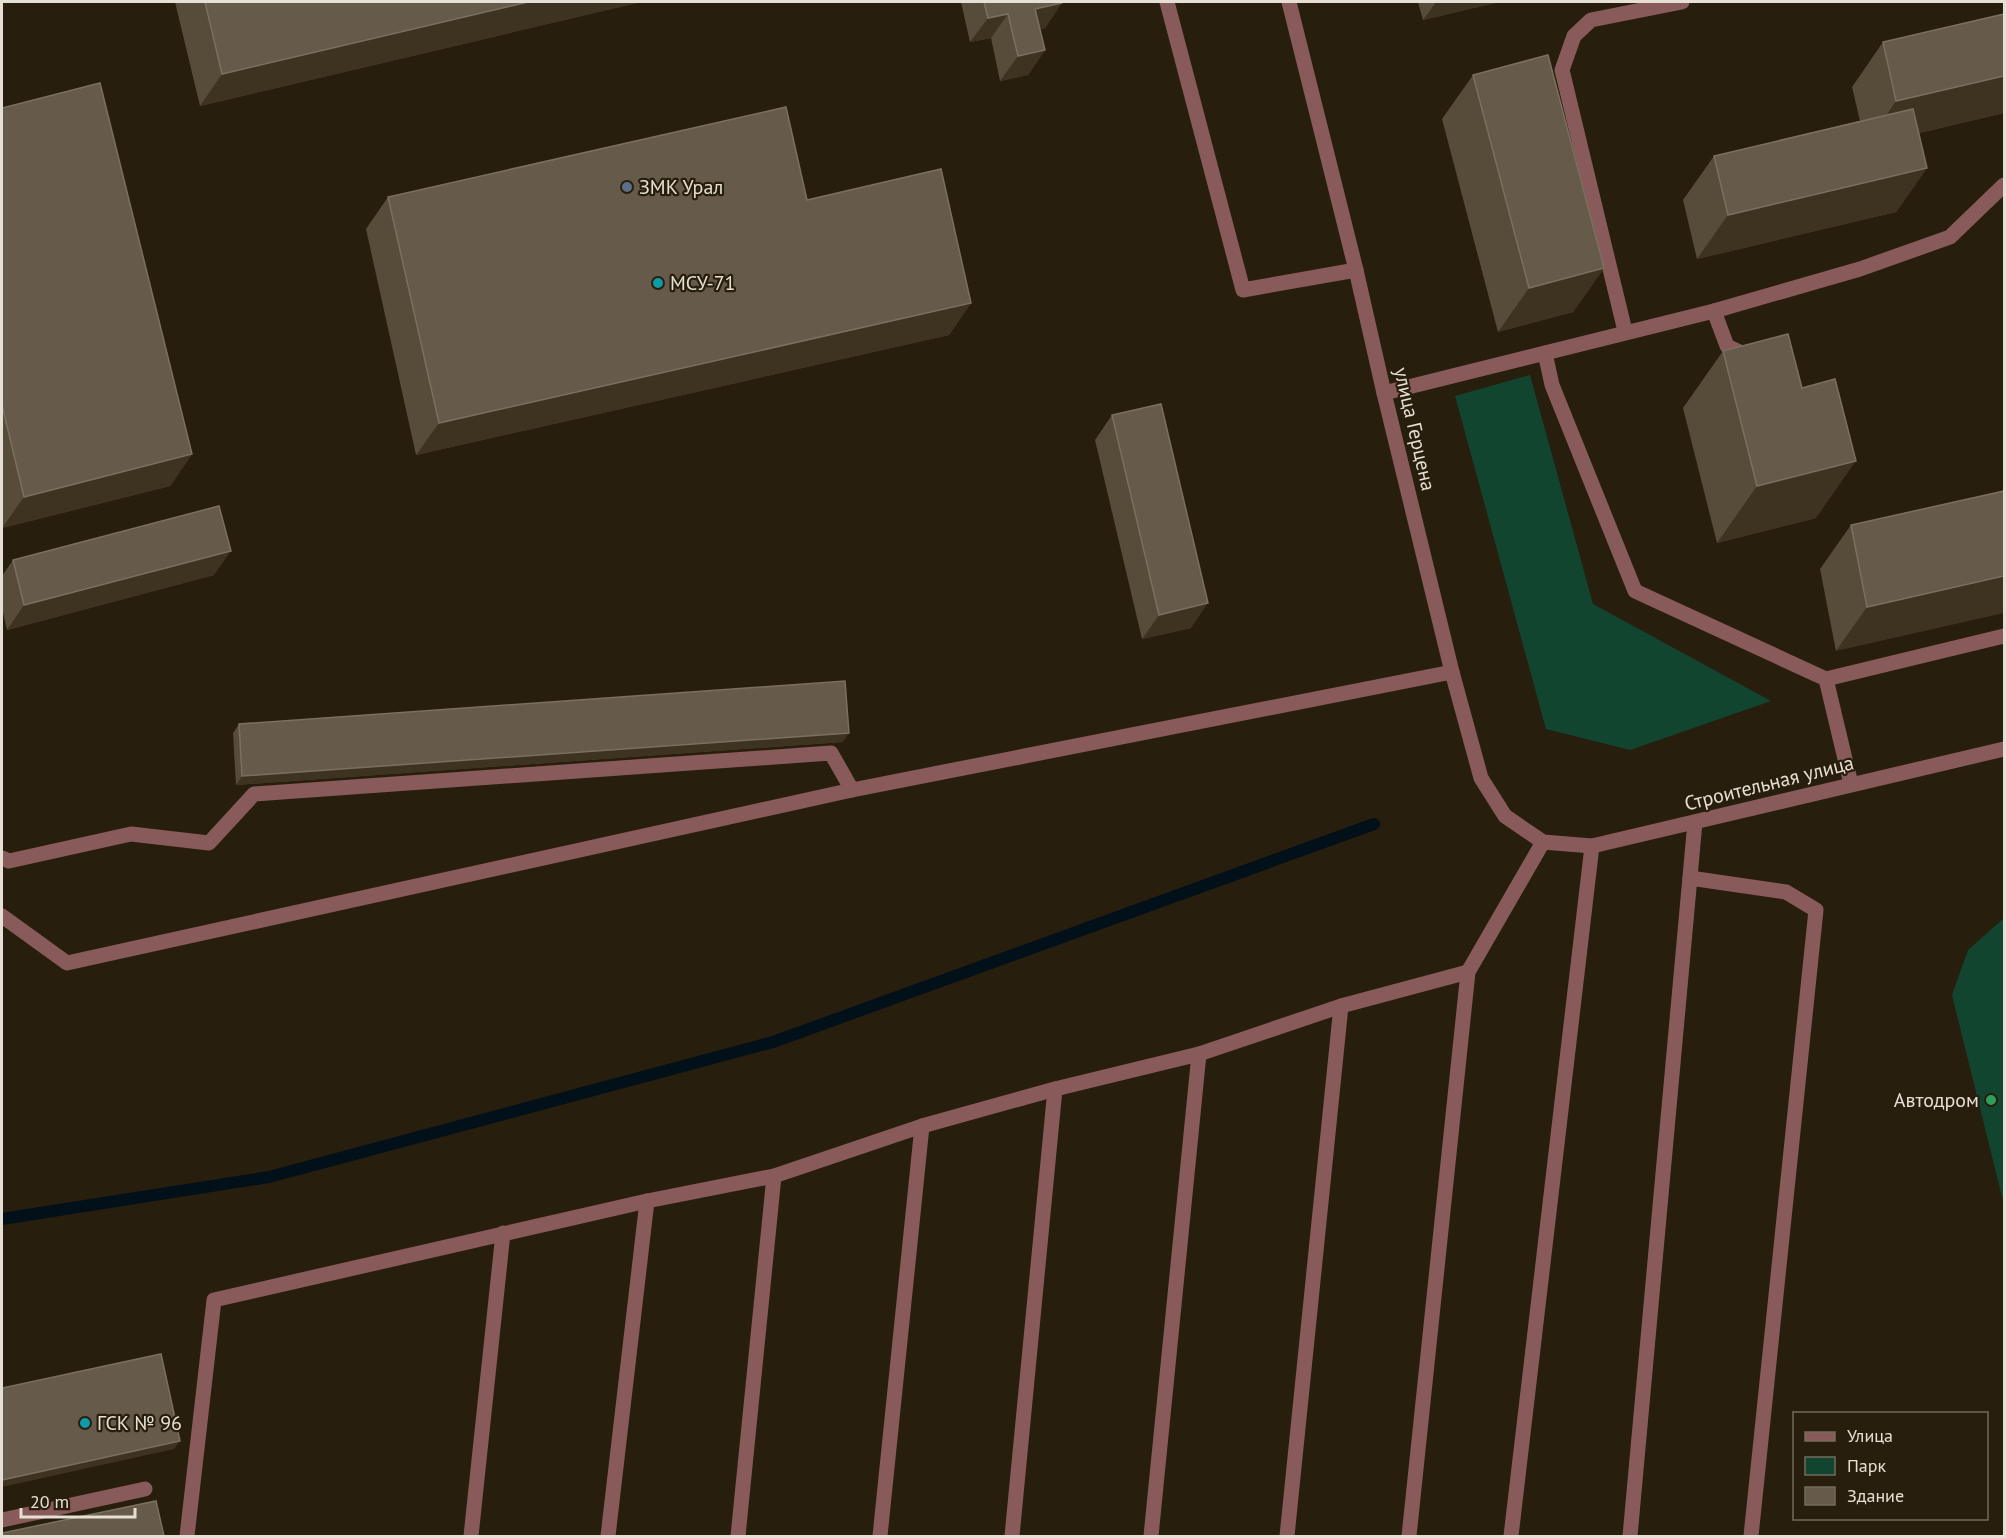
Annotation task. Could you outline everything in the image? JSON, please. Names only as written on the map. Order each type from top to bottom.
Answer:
[{"type":"street","points":[[1167,2],[1243,290],[1356,270]]},
{"type":"street","name":"улица Герцена","points":[[1289,2],[1452,672],[1481,778],[1505,816],[1543,842]]},
{"type":"street","points":[[1625,331],[1562,70],[1574,36],[1591,20],[1682,2]]},
{"type":"street","points":[[1384,393],[1625,331],[1714,311],[1860,269],[1950,237],[2004,184]]},
{"type":"street","points":[[1714,311],[1727,346],[1758,361]]},
{"type":"street","points":[[1545,353],[1552,385],[1635,591],[1826,679],[2004,636]]},
{"type":"street","points":[[2,916],[67,963],[852,790],[1452,672]]},
{"type":"street","points":[[1826,679],[1851,784]]},
{"type":"street","name":"Строительная улица","points":[[1543,842],[1592,846],[2004,749]]},
{"type":"street","points":[[2,858],[9,861],[131,834],[209,843],[254,794],[831,753],[852,790]]},
{"type":"street","points":[[1630,1536],[1695,822]]},
{"type":"street","points":[[1409,1536],[1468,972],[1543,842]]},
{"type":"street","points":[[1511,1536],[1592,846]]},
{"type":"street","points":[[1690,878],[1786,892],[1816,910],[1751,1536]]},
{"type":"street","points":[[187,1536],[214,1300],[647,1201],[774,1176],[922,1126],[1055,1089],[1199,1054],[1341,1006],[1468,972]]},
{"type":"street","points":[[1287,1536],[1341,1006]]},
{"type":"street","points":[[1151,1536],[1199,1054]]},
{"type":"street","points":[[1012,1536],[1055,1089]]},
{"type":"street","points":[[880,1536],[922,1126]]},
{"type":"street","points":[[738,1536],[774,1176]]},
{"type":"street","points":[[608,1536],[647,1201]]},
{"type":"street","points":[[471,1536],[503,1233]]},
{"type":"street","points":[[2,1520],[145,1489]]},
{"type":"green space","points":[[1530,375],[1593,604],[1771,701],[1630,750],[1546,729],[1455,396]]},
{"type":"green space","name":"Автодром","points":[[2004,918],[2004,1205],[1952,995],[1968,950]]},
{"type":"building","points":[[205,2],[528,2],[222,74]]},
{"type":"building","points":[[984,2],[1062,3],[1035,9],[1045,50],[1018,56],[1008,14],[988,18]]},
{"type":"building","points":[[2004,14],[2004,76],[1896,101],[1883,42]]},
{"type":"building","points":[[1548,55],[1604,268],[1529,288],[1473,75]]},
{"type":"building","points":[[100,83],[192,454],[24,497],[2,405],[2,108]]},
{"type":"building","name":"МСУ-71","points":[[786,107],[807,200],[941,169],[971,303],[439,423],[388,197]]},
{"type":"building","points":[[1913,109],[1927,168],[1728,215],[1714,156]]},
{"type":"building","points":[[1788,334],[1802,388],[1835,379],[1856,461],[1757,486],[1723,351]]},
{"type":"building","points":[[1161,404],[1208,603],[1159,615],[1112,415]]},
{"type":"building","points":[[2004,491],[2004,576],[1867,607],[1851,525]]},
{"type":"building","points":[[219,506],[231,551],[24,605],[13,560]]},
{"type":"building","points":[[845,681],[849,733],[242,776],[239,724]]},
{"type":"building","name":"ГСК № 96","points":[[161,1354],[180,1441],[2,1480],[2,1388]]},
{"type":"building","points":[[156,1501],[164,1536],[2,1536],[2,1533]]},
{"type":"waterway","points":[[2,1219],[269,1177],[773,1042],[1374,824]]},
{"type":"place","name":"ЗМК Урал","points":[[627,187]]},
{"type":"place","name":"МСУ-71","points":[[658,283]]},
{"type":"place","name":"Автодром","points":[[1991,1100]]},
{"type":"place","name":"ГСК № 96","points":[[85,1423]]}]
